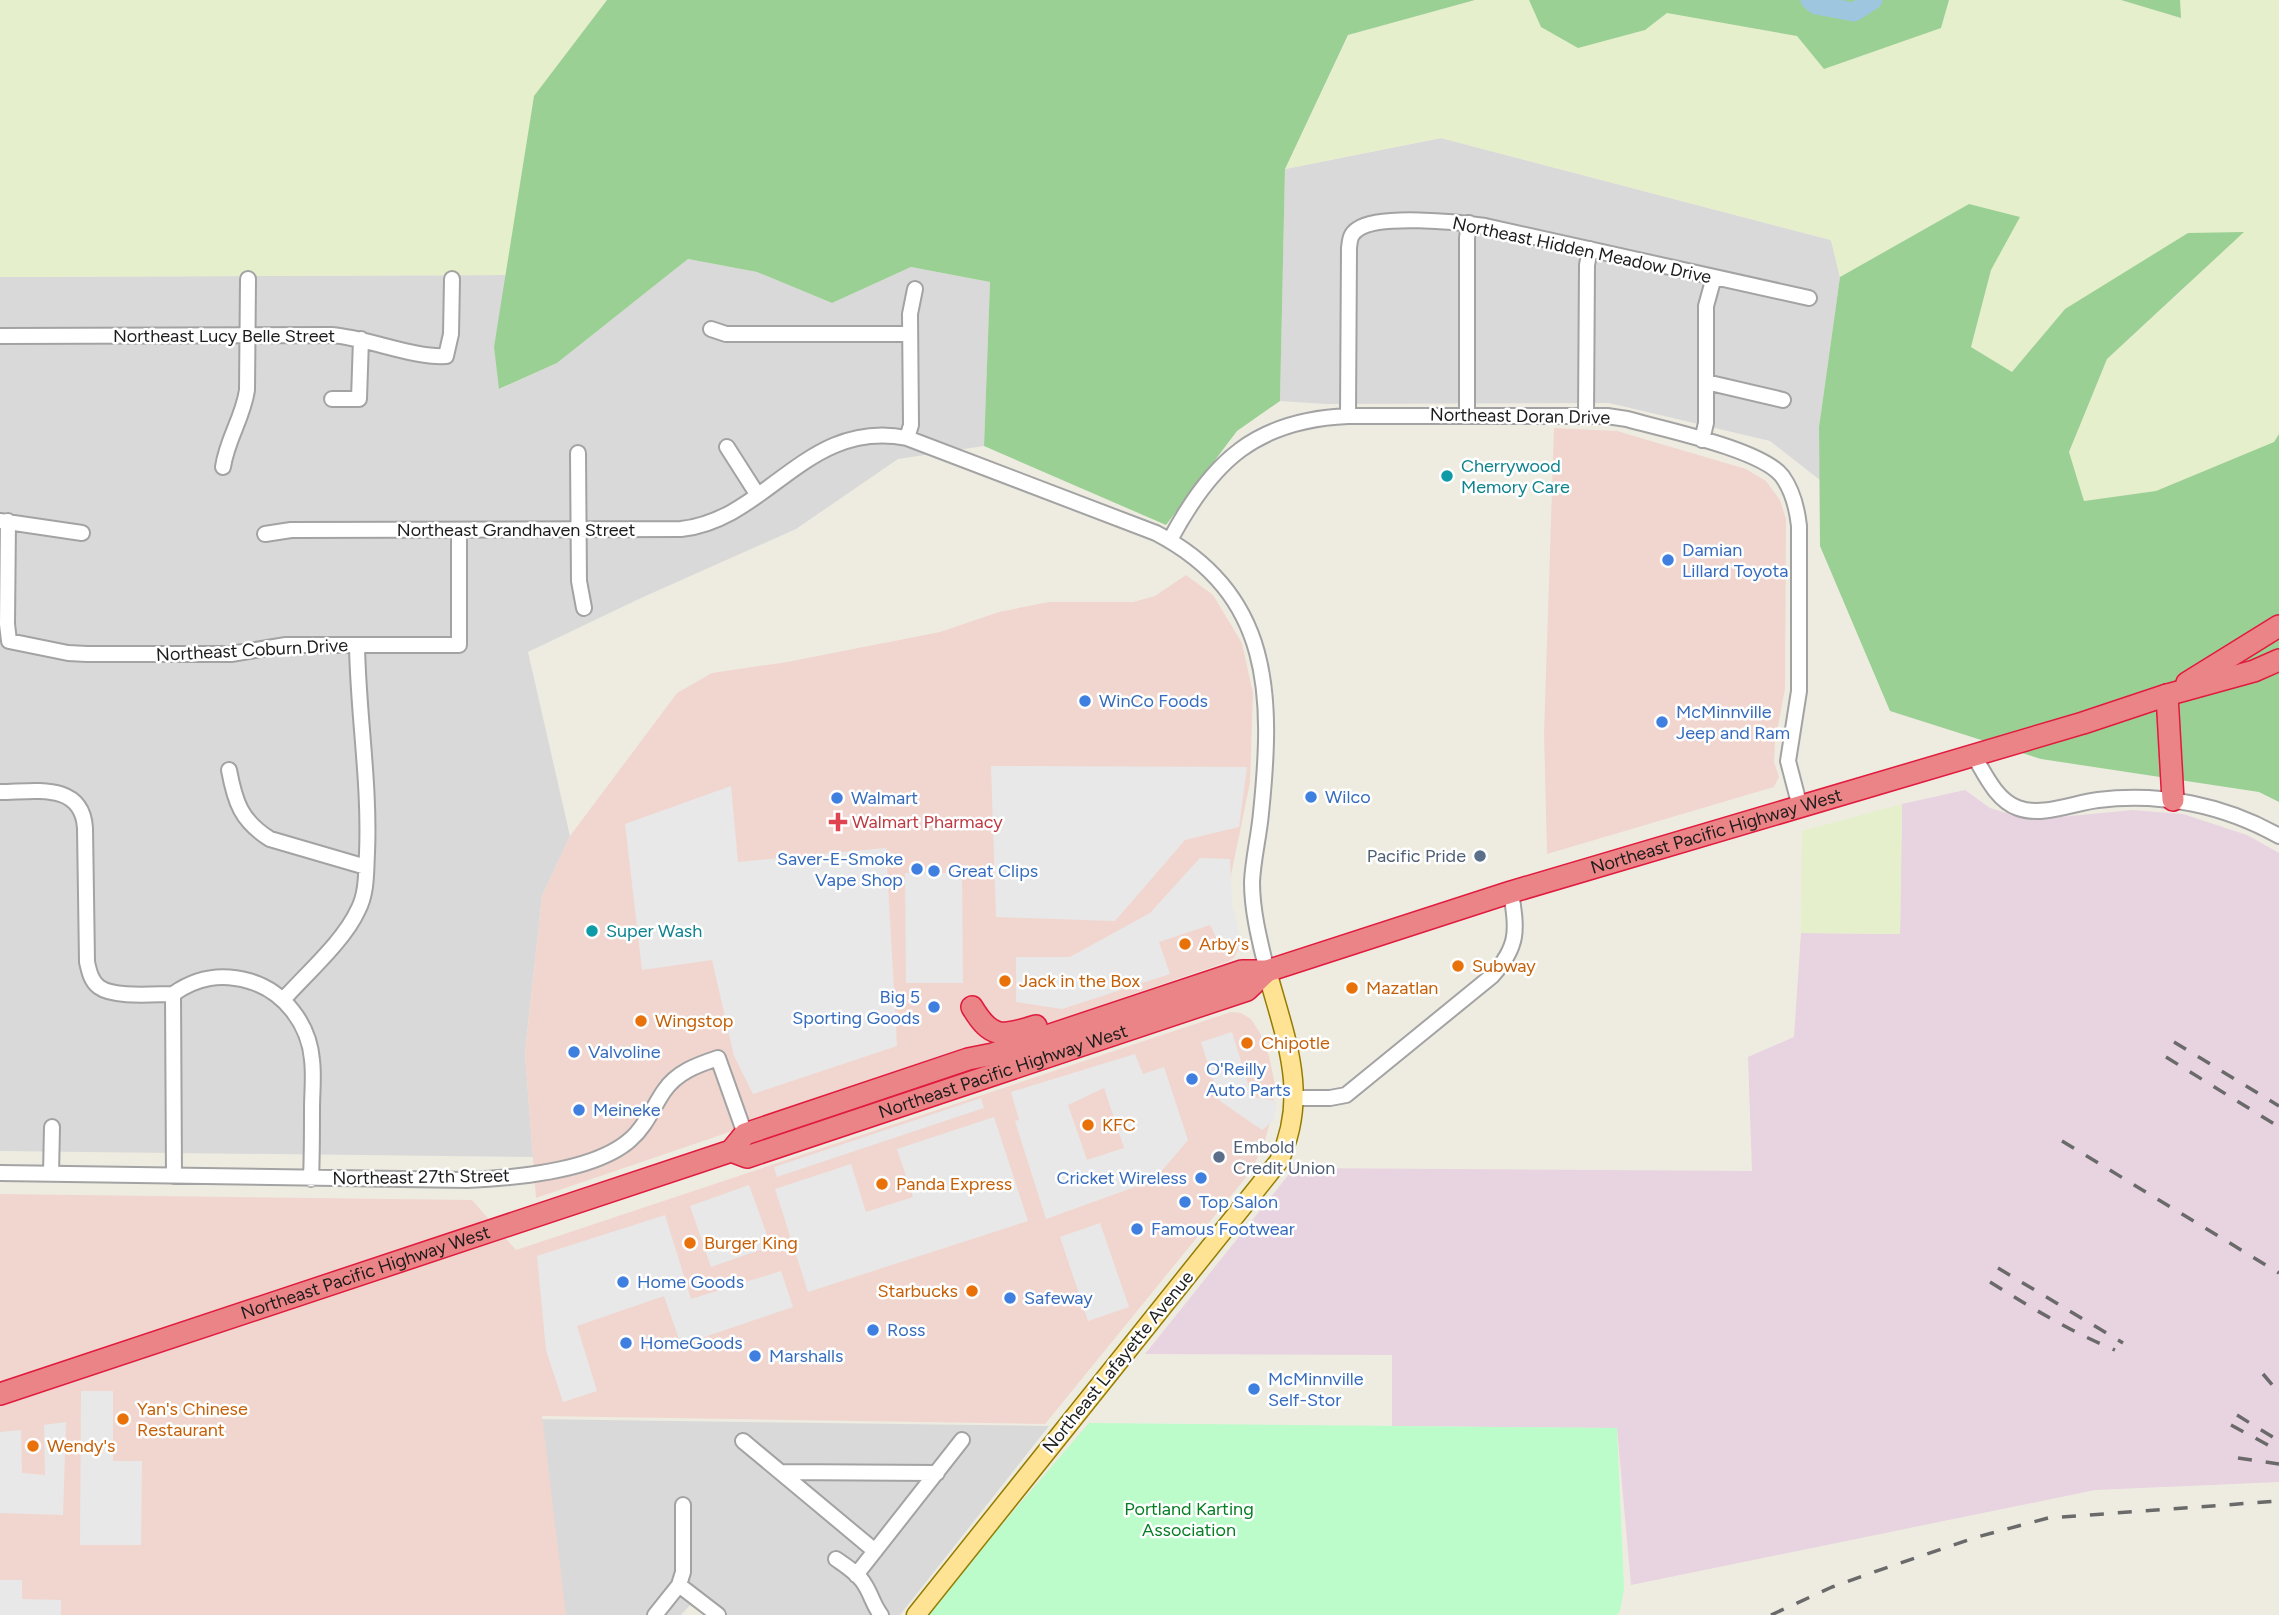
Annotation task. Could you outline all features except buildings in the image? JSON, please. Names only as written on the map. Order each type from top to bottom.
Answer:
[{"type":"highway","points":[[2167,695],[2279,626]]},
{"type":"highway","points":[[2167,695],[2253,671],[2279,660]]},
{"type":"highway","name":"Northeast Pacific Highway West","points":[[0,1394],[738,1142],[968,1059],[993,1054],[1242,971],[1267,971],[1511,892],[2083,723],[2167,695]]},
{"type":"highway","points":[[2167,695],[2173,800]]},
{"type":"highway","name":"Northeast Pacific Highway West","points":[[738,1142],[747,1157],[1247,990],[1267,971]]},
{"type":"highway","points":[[972,1007],[983,1024],[992,1031],[1003,1034],[1080,1012],[1130,1009]]},
{"type":"highway","points":[[984,1078],[987,1070],[1000,1061],[1087,1032],[1105,1017]]},
{"type":"highway","points":[[895,1108],[917,1089],[957,1076],[968,1059]]},
{"type":"main road","name":"Northeast Lafayette Avenue","points":[[916,1615],[1279,1161],[1289,1140],[1295,1098],[1288,1045],[1267,971]]},
{"type":"street","name":"Northeast Hidden Meadow Drive","points":[[1348,416],[1350,237],[1366,224],[1456,221],[1469,223],[1808,298]]},
{"type":"street","points":[[1467,415],[1469,223]]},
{"type":"street","points":[[1586,415],[1587,265],[1590,249]]},
{"type":"street","points":[[1702,440],[1706,424],[1706,306],[1714,277]]},
{"type":"street","points":[[223,467],[226,449],[244,407],[247,390],[248,279]]},
{"type":"street","name":"Northeast Lucy Belle Street","points":[[0,337],[332,335],[446,356],[451,334],[452,279]]},
{"type":"street","points":[[907,438],[911,425],[910,314],[915,289]]},
{"type":"street","points":[[711,329],[726,334],[910,334]]},
{"type":"street","points":[[332,399],[359,399],[361,339]]},
{"type":"street","points":[[1706,383],[1783,400]]},
{"type":"street","name":"Northeast Doran Drive","points":[[1170,540],[1194,498],[1218,468],[1250,442],[1283,427],[1330,417],[1586,415],[1626,419],[1746,453],[1767,462],[1782,475],[1797,508],[1799,691],[1787,761],[1800,807]]},
{"type":"street","name":"Northeast Grandhaven Street","points":[[265,534],[291,530],[698,528],[723,517],[839,442],[862,435],[889,434],[907,438],[1156,533],[1210,569],[1225,585],[1247,621],[1255,643],[1266,705],[1265,780],[1252,897],[1267,971]]},
{"type":"street","points":[[727,447],[757,494]]},
{"type":"street","points":[[578,453],[579,581],[584,608]]},
{"type":"street","points":[[4,521],[82,533]]},
{"type":"street","name":"Northeast Coburn Drive","points":[[4,521],[9,641],[68,653],[87,654],[231,654],[286,645],[459,645],[459,530]]},
{"type":"street","points":[[283,1000],[349,927],[359,909],[364,892],[367,798],[357,645]]},
{"type":"street","points":[[1974,755],[1999,796],[2019,808],[2042,810],[2130,797],[2173,800],[2222,811],[2279,836]]},
{"type":"street","points":[[229,770],[236,803],[259,832],[270,839],[366,867]]},
{"type":"street","points":[[0,792],[62,794],[77,803],[83,813],[87,961],[93,981],[100,987],[116,993],[173,994],[189,983],[232,976],[258,984],[283,1000],[300,1021],[309,1040],[312,1061],[311,1179]]},
{"type":"street","points":[[1295,1098],[1346,1096],[1492,976],[1509,954],[1513,944],[1515,915],[1511,892]]},
{"type":"street","points":[[173,994],[174,1176]]},
{"type":"street","name":"Northeast 27th Street","points":[[0,1172],[311,1179],[496,1179],[530,1175],[595,1159],[614,1151],[631,1139],[642,1126],[673,1080],[692,1068],[718,1058],[738,1142]]},
{"type":"street","points":[[51,1174],[52,1127]]},
{"type":"street","points":[[856,1575],[962,1440]]},
{"type":"street","points":[[743,1441],[875,1551]]},
{"type":"street","points":[[780,1472],[937,1472]]},
{"type":"street","points":[[655,1615],[679,1584],[683,1572],[683,1505]]},
{"type":"street","points":[[836,1559],[865,1585],[873,1606],[881,1615]]},
{"type":"street","points":[[679,1584],[718,1615]]},
{"type":"shaded area","points":[[1441,138],[1831,240],[1840,277],[1819,427],[1820,480],[1770,441],[1609,403],[1326,404],[1280,401],[1285,169]]},
{"type":"shaded area","points":[[688,259],[757,272],[832,303],[911,267],[990,282],[984,446],[898,459],[796,529],[528,652],[570,836],[542,896],[525,1053],[533,1157],[0,1151],[0,277],[507,275],[494,347],[500,389],[557,363]]},
{"type":"shaded area","points":[[1554,428],[1617,431],[1746,469],[1766,481],[1780,500],[1786,519],[1785,689],[1775,742],[1774,762],[1779,777],[1774,787],[1547,854],[1544,733]]},
{"type":"shaded area","points":[[1186,575],[1213,595],[1242,643],[1253,693],[1250,783],[1230,880],[1230,904],[1239,942],[1234,958],[536,1198],[525,1053],[542,896],[570,836],[677,693],[712,673],[787,662],[940,632],[999,612],[1049,602],[1133,602],[1155,596]]},
{"type":"shaded area","points":[[991,766],[1247,767],[1239,827],[1185,840],[1115,921],[996,917]]},
{"type":"shaded area","points":[[731,786],[738,862],[886,848],[897,1046],[753,1094],[734,1056],[712,960],[642,970],[625,824]]},
{"type":"shaded area","points":[[1965,790],[1990,808],[2029,820],[2132,810],[2183,814],[2247,835],[2279,853],[2279,1482],[2095,1490],[1631,1585],[1617,1428],[1392,1426],[1392,1355],[1145,1354],[1294,1168],[1752,1171],[1748,1057],[1794,1037],[1801,933],[1900,934],[1902,804]]},
{"type":"shaded area","points":[[1200,858],[1230,859],[1232,904],[1240,937],[1219,943],[1210,925],[1159,942],[1170,974],[1062,1009],[1016,1002],[1016,957],[1070,957],[1150,913]]},
{"type":"shaded area","points":[[905,873],[962,873],[963,983],[906,983]]},
{"type":"shaded area","points":[[1231,1012],[1241,1013],[1251,1019],[1260,1033],[1269,1056],[1275,1085],[1273,1112],[1252,1170],[1045,1424],[542,1416],[566,1615],[0,1615],[0,1194],[472,1200],[516,1250]]},
{"type":"shaded area","points":[[1232,1032],[1252,1097],[1277,1101],[1274,1120],[1262,1130],[1220,1101],[1201,1042]]},
{"type":"shaded area","points":[[1135,1054],[1143,1074],[1164,1067],[1188,1140],[1154,1180],[1046,1219],[1015,1121],[1019,1120],[1011,1092]],"holes":[[[1104,1088],[1124,1148],[1087,1160],[1068,1105]]]},
{"type":"shaded area","points":[[981,1098],[984,1108],[777,1177],[774,1167]]},
{"type":"shaded area","points":[[994,1117],[1028,1221],[808,1292],[775,1189],[851,1164],[866,1212],[913,1197],[897,1149]]},
{"type":"shaded area","points":[[749,1185],[771,1246],[711,1267],[690,1206]]},
{"type":"shaded area","points":[[665,1215],[691,1299],[781,1271],[793,1307],[681,1345],[664,1296],[577,1326],[597,1391],[563,1402],[546,1350],[537,1256]]},
{"type":"shaded area","points":[[1100,1223],[1129,1307],[1088,1321],[1060,1237]]},
{"type":"shaded area","points":[[81,1391],[113,1391],[113,1461],[142,1461],[141,1545],[80,1545]]},
{"type":"shaded area","points":[[530,1419],[1049,1426],[900,1615],[704,1615],[690,1605],[681,1615],[529,1615]]},
{"type":"shaded area","points":[[66,1422],[63,1515],[0,1513],[0,1432],[21,1430],[22,1473],[45,1475],[44,1425]]},
{"type":"shaded area","points":[[0,1580],[22,1580],[22,1599],[61,1600],[61,1615],[0,1615]]},
{"type":"green space","points":[[0,0],[607,0],[534,96],[507,275],[0,277]]},
{"type":"green space","points":[[607,0],[1475,0],[1348,35],[1285,169],[1280,401],[1237,431],[1166,525],[984,446],[990,282],[911,267],[832,303],[757,272],[688,259],[557,363],[499,389],[494,347],[534,96]]},
{"type":"green space","points":[[1475,0],[1529,0],[1541,27],[1645,30],[1667,13],[1797,36],[1941,28],[1949,0],[2121,0],[2180,18],[2180,0],[2279,0],[2279,434],[2274,442],[2156,491],[2084,501],[2069,452],[2107,359],[2189,284],[2065,309],[2012,372],[1971,347],[1991,270],[2019,217],[1969,204],[1840,277],[1831,240],[1441,138],[1285,169],[1349,35]]},
{"type":"green space","points":[[1529,0],[1949,0],[1941,28],[1824,69],[1797,36],[1667,13],[1645,30],[1578,48],[1541,27]]},
{"type":"green space","points":[[2121,0],[2180,0],[2181,18]]},
{"type":"green space","points":[[1969,204],[2020,217],[1991,270],[1971,347],[2012,372],[2065,309],[2188,233],[2244,232],[2107,359],[2069,452],[2084,501],[2156,491],[2274,442],[2279,434],[2279,802],[2259,792],[2041,759],[1890,711],[1820,546],[1819,427],[1840,277]]},
{"type":"green space","points":[[1902,804],[1900,934],[1801,933],[1802,831]]},
{"type":"green space","name":"Portland Karting Association","points":[[1089,1423],[1617,1428],[1624,1589],[1620,1611],[1617,1615],[924,1615]]},
{"type":"waterway","points":[[1810,0],[1816,5],[1854,12],[1873,0]]},
{"type":"railway","points":[[2174,1042],[2279,1106]]},
{"type":"railway","points":[[2166,1057],[2279,1127]]},
{"type":"railway","points":[[2062,1141],[2279,1273]]},
{"type":"railway","points":[[1998,1268],[2123,1343]]},
{"type":"railway","points":[[1990,1282],[2066,1327],[2115,1350]]},
{"type":"railway","points":[[2263,1374],[2279,1393]]},
{"type":"railway","points":[[2237,1415],[2279,1441]]},
{"type":"railway","points":[[2231,1425],[2279,1451]]},
{"type":"railway","points":[[2238,1458],[2279,1464]]},
{"type":"railway","points":[[1771,1615],[1832,1587],[1871,1573],[1977,1537],[2048,1518],[2279,1501]]},
{"type":"place","name":"Cherrywood Memory Care","points":[[1447,476]]},
{"type":"place","name":"Damian Lillard Toyota","points":[[1668,560]]},
{"type":"place","name":"WinCo Foods","points":[[1085,701]]},
{"type":"place","name":"McMinnville Jeep and Ram","points":[[1662,722]]},
{"type":"place","name":"Wilco","points":[[1311,797]]},
{"type":"place","name":"Walmart","points":[[837,798]]},
{"type":"place","name":"Walmart Pharmacy","points":[[838,822]]},
{"type":"place","name":"Pacific Pride","points":[[1480,856]]},
{"type":"place","name":"Saver-E-Smoke Vape Shop","points":[[917,869]]},
{"type":"place","name":"Great Clips","points":[[934,871]]},
{"type":"place","name":"Super Wash","points":[[592,931]]},
{"type":"place","name":"Arby's","points":[[1185,944]]},
{"type":"place","name":"Subway","points":[[1458,966]]},
{"type":"place","name":"Jack in the Box","points":[[1005,981]]},
{"type":"place","name":"Mazatlan","points":[[1352,988]]},
{"type":"place","name":"Big 5 Sporting Goods","points":[[934,1007]]},
{"type":"place","name":"Wingstop","points":[[641,1021]]},
{"type":"place","name":"Chipotle","points":[[1247,1043]]},
{"type":"place","name":"Valvoline","points":[[574,1052]]},
{"type":"place","name":"O'Reilly Auto Parts","points":[[1192,1079]]},
{"type":"place","name":"Meineke","points":[[579,1110]]},
{"type":"place","name":"KFC","points":[[1088,1125]]},
{"type":"place","name":"Embold Credit Union","points":[[1219,1157]]},
{"type":"place","name":"Cricket Wireless","points":[[1201,1178]]},
{"type":"place","name":"Panda Express","points":[[882,1184]]},
{"type":"place","name":"Top Salon","points":[[1185,1202]]},
{"type":"place","name":"Famous Footwear","points":[[1137,1229]]},
{"type":"place","name":"Burger King","points":[[690,1243]]},
{"type":"place","name":"Home Goods","points":[[623,1282]]},
{"type":"place","name":"Starbucks","points":[[972,1291]]},
{"type":"place","name":"Safeway","points":[[1010,1298]]},
{"type":"place","name":"Ross","points":[[873,1330]]},
{"type":"place","name":"HomeGoods","points":[[626,1343]]},
{"type":"place","name":"Marshalls","points":[[755,1356]]},
{"type":"place","name":"McMinnville Self-Stor","points":[[1254,1389]]},
{"type":"place","name":"Yan's Chinese Restaurant","points":[[123,1419]]},
{"type":"place","name":"Wendy's","points":[[33,1446]]}]
